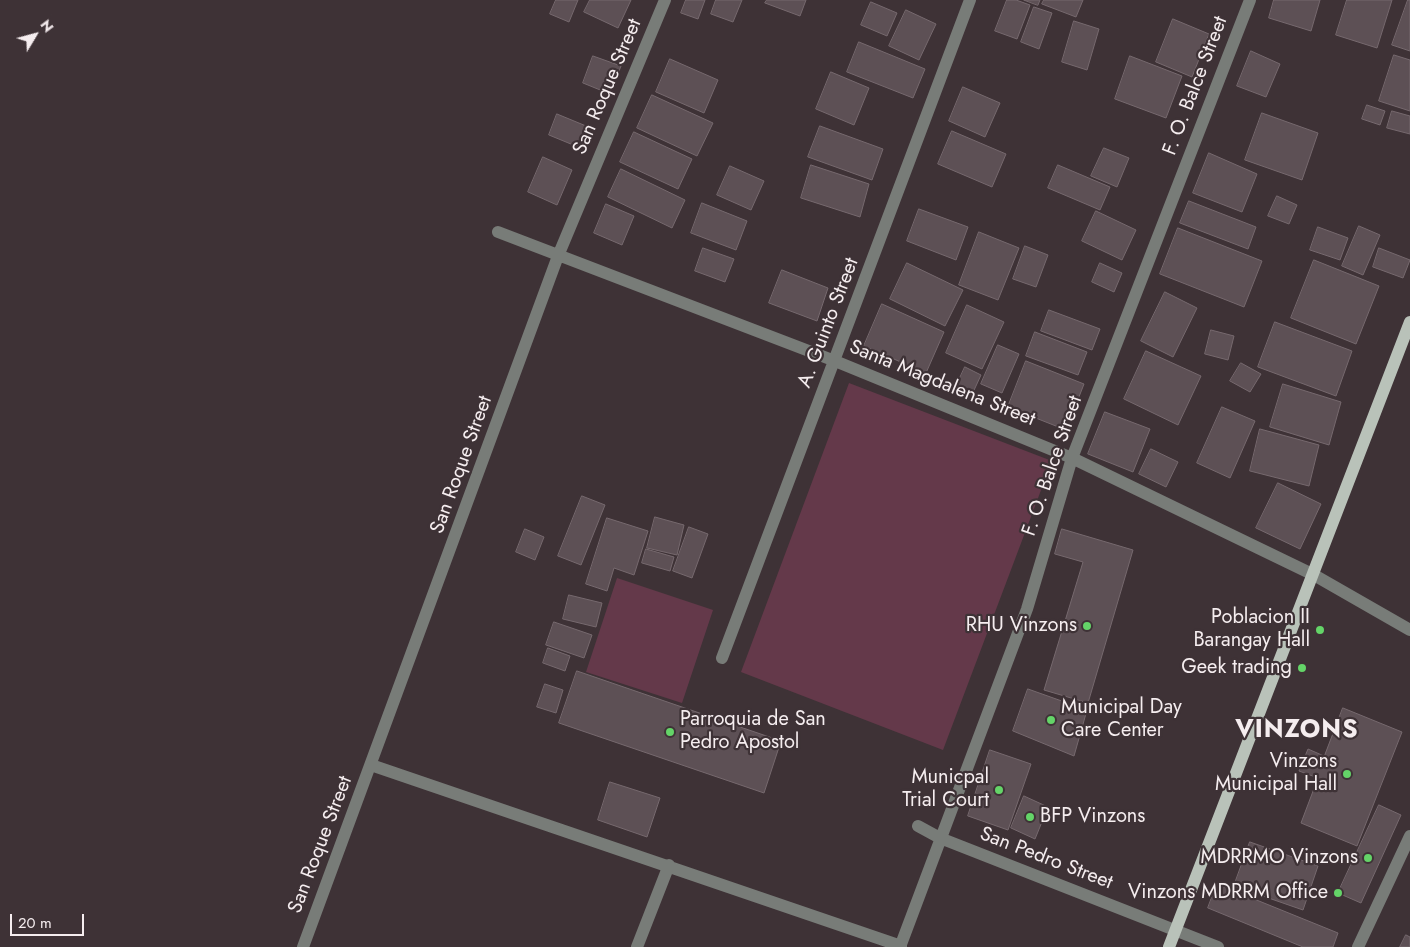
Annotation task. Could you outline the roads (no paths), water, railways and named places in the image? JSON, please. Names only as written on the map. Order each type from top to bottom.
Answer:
[{"type":"main road","points":[[1169,947],[1410,322]]},
{"type":"street","name":"San Roque Street","points":[[303,947],[558,256],[665,0]]},
{"type":"street","name":"A. Guinto Street","points":[[722,658],[970,0]]},
{"type":"street","name":"F. O. Balce Street","points":[[901,946],[1027,610],[1072,458],[1250,0]]},
{"type":"street","name":"Santa Magdalena Street","points":[[498,232],[835,361],[1072,458],[1314,575],[1410,630]]},
{"type":"street","points":[[371,765],[901,946]]},
{"type":"street","name":"San Pedro Street","points":[[918,826],[940,838],[1218,947]]},
{"type":"street","points":[[1358,947],[1410,836]]},
{"type":"street","points":[[637,947],[669,866]]},
{"type":"place","name":"RHU Vinzons","points":[[1087,626]]},
{"type":"place","name":"Poblacion II Barangay Hall","points":[[1320,630]]},
{"type":"place","name":"Geek trading","points":[[1302,668]]},
{"type":"place","name":"Municipal Day Care Center","points":[[1051,720]]},
{"type":"place","name":"Parroquia de San Pedro Apostol","points":[[670,732]]},
{"type":"place","name":"Vinzons Municipal Hall","points":[[1347,774]]},
{"type":"place","name":"Municpal Trial Court","points":[[999,790]]},
{"type":"place","name":"BFP Vinzons","points":[[1030,817]]},
{"type":"place","name":"MDRRMO Vinzons","points":[[1368,858]]},
{"type":"place","name":"Vinzons MDRRM Office","points":[[1338,893]]},
{"type":"district","name":"VINZONS","points":[[1297,731]]}]
